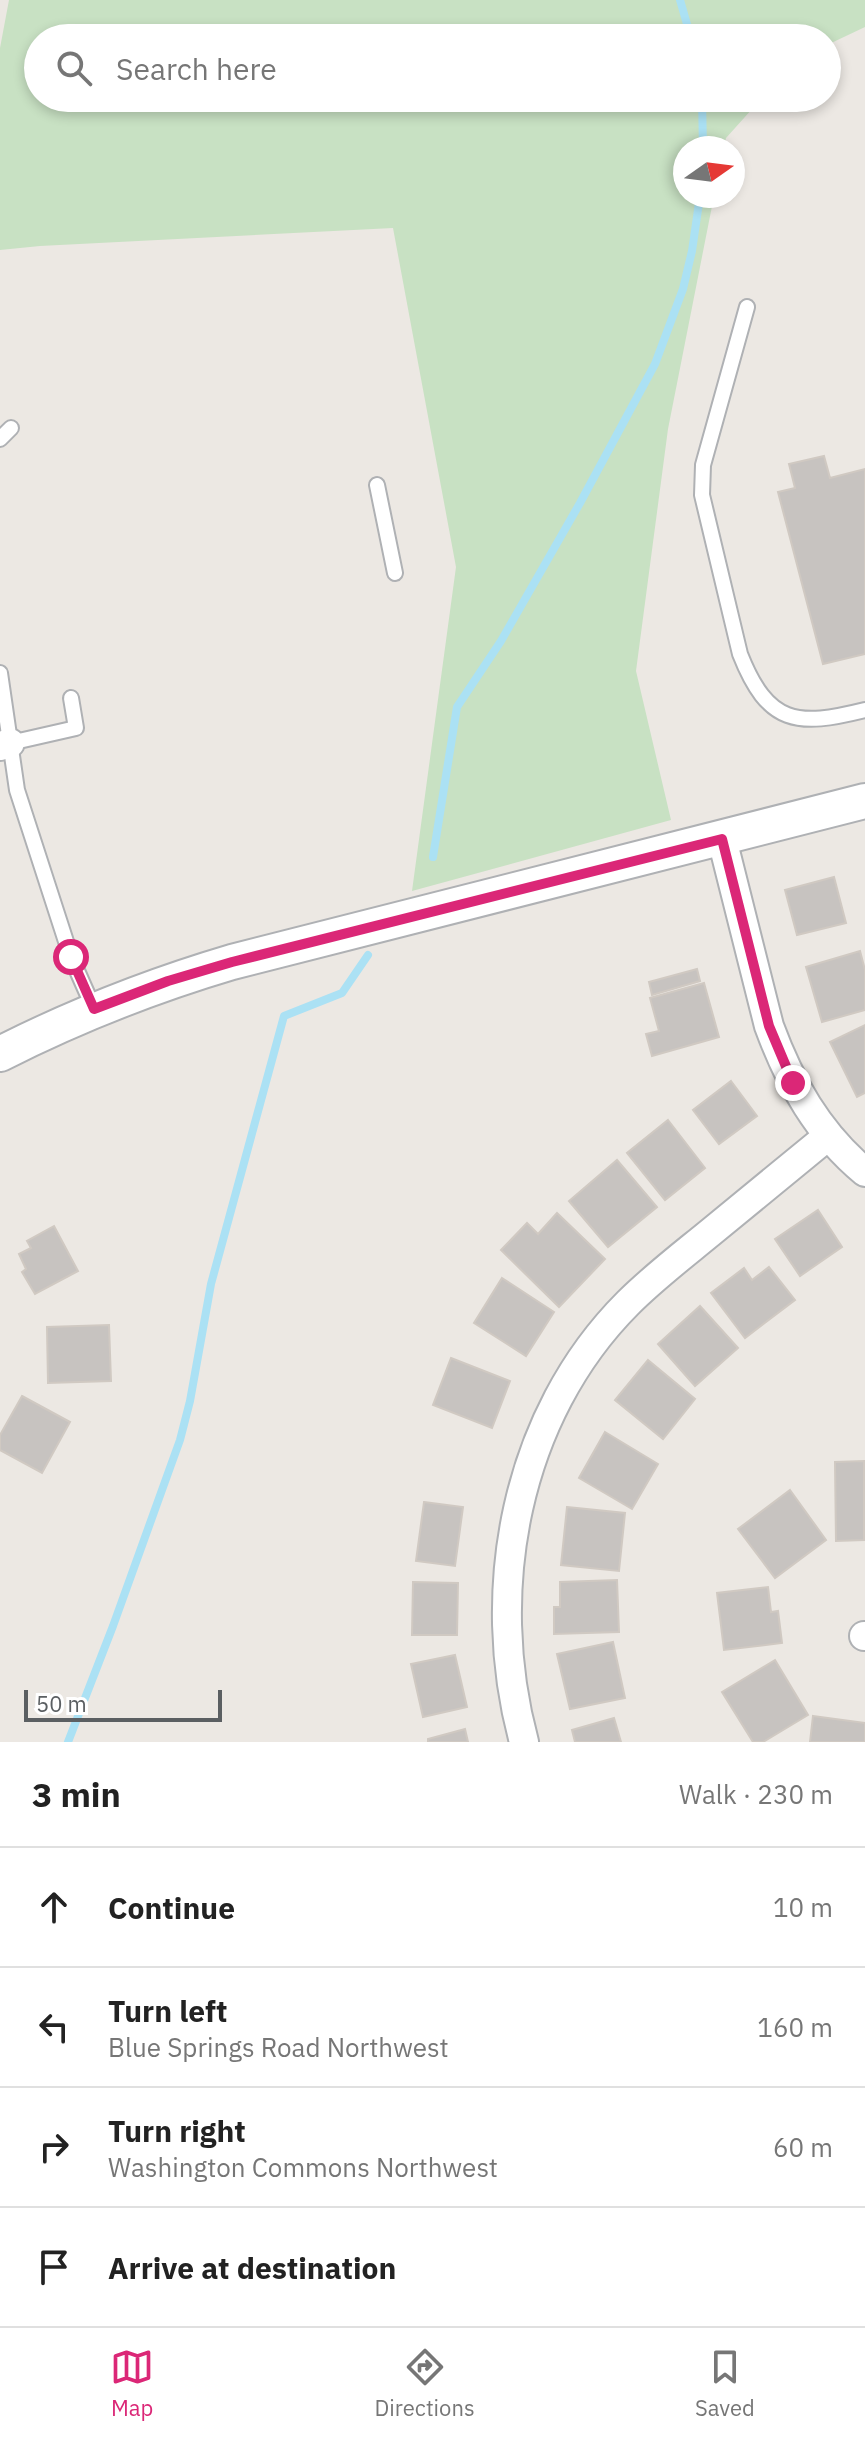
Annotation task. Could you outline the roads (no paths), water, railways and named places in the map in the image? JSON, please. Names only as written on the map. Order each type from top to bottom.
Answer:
[{"type":"street","points":[[0,1054],[94,1009],[168,981],[232,962],[865,801]]},
{"type":"street","points":[[722,839],[769,1026],[780,1054],[809,1111],[828,1136],[865,1172]]},
{"type":"street","points":[[524,1742],[509,1666],[509,1558],[517,1510],[548,1421],[573,1375],[600,1335],[627,1304],[828,1136]]},
{"type":"lane","points":[[747,307],[703,465],[702,495],[740,654],[748,676],[759,693],[786,715],[801,720],[817,720],[865,710]]},
{"type":"lane","points":[[377,485],[395,573]]},
{"type":"lane","points":[[0,673],[5,744],[17,790],[71,957],[94,1009]]},
{"type":"lane","points":[[5,744],[76,728],[71,698]]},
{"type":"waterway","points":[[680,0],[687,24]]},
{"type":"waterway","points":[[702,112],[703,136]]},
{"type":"waterway","points":[[433,857],[457,707],[501,641],[655,364],[683,289],[698,208]]},
{"type":"waterway","points":[[68,1742],[180,1440],[211,1284],[284,1016],[342,993],[368,955]]}]
